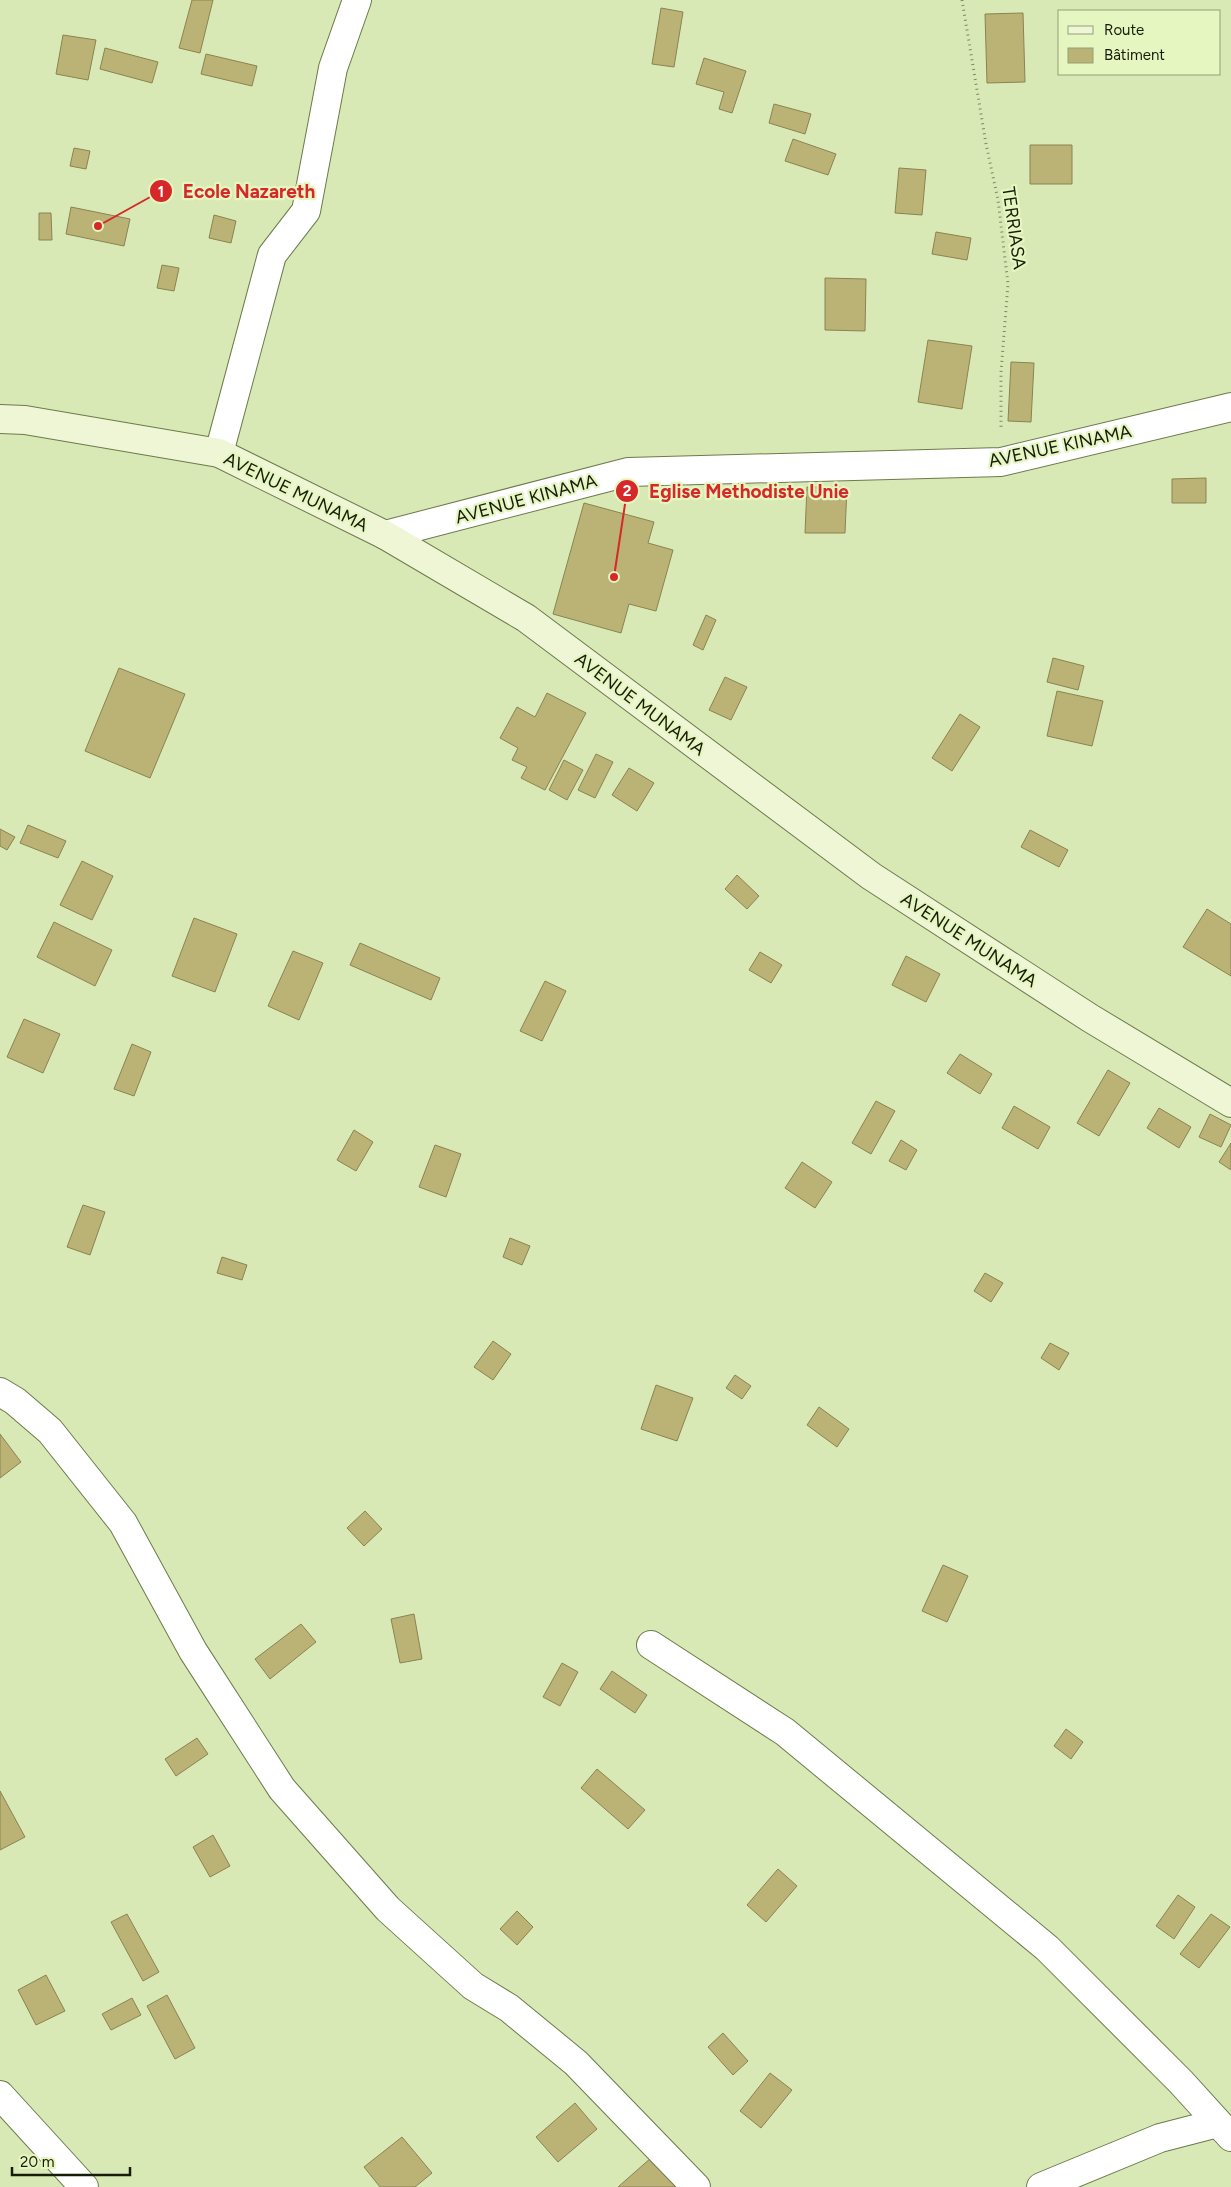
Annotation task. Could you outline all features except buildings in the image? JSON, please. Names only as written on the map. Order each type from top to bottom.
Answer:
[{"type":"street","points":[[219,454],[272,255],[306,211],[333,68],[357,0]]},
{"type":"street","name":"AVENUE KINAMA","points":[[385,535],[628,472],[1001,462],[1231,407]]},
{"type":"street","name":"AVENUE MUNAMA","points":[[0,419],[25,420],[219,454],[385,535],[526,618],[871,876],[1090,1018],[1231,1103]]},
{"type":"street","points":[[0,1392],[15,1401],[50,1432],[123,1523],[193,1651],[282,1789],[388,1909],[473,1986],[509,2008],[576,2063],[696,2187]]},
{"type":"street","points":[[651,1645],[785,1732],[1047,1948],[1181,2082],[1225,2130]]},
{"type":"street","points":[[0,2095],[84,2187]]},
{"type":"street","points":[[1041,2187],[1160,2138],[1225,2130]]},
{"type":"path","name":"TERRIASA","points":[[962,0],[986,144],[998,200],[1008,284],[1000,372],[1001,462]]},
{"type":"place","name":"Ecole Nazareth","points":[[98,226]]},
{"type":"place","name":"Eglise Methodiste Unie","points":[[614,577]]}]
